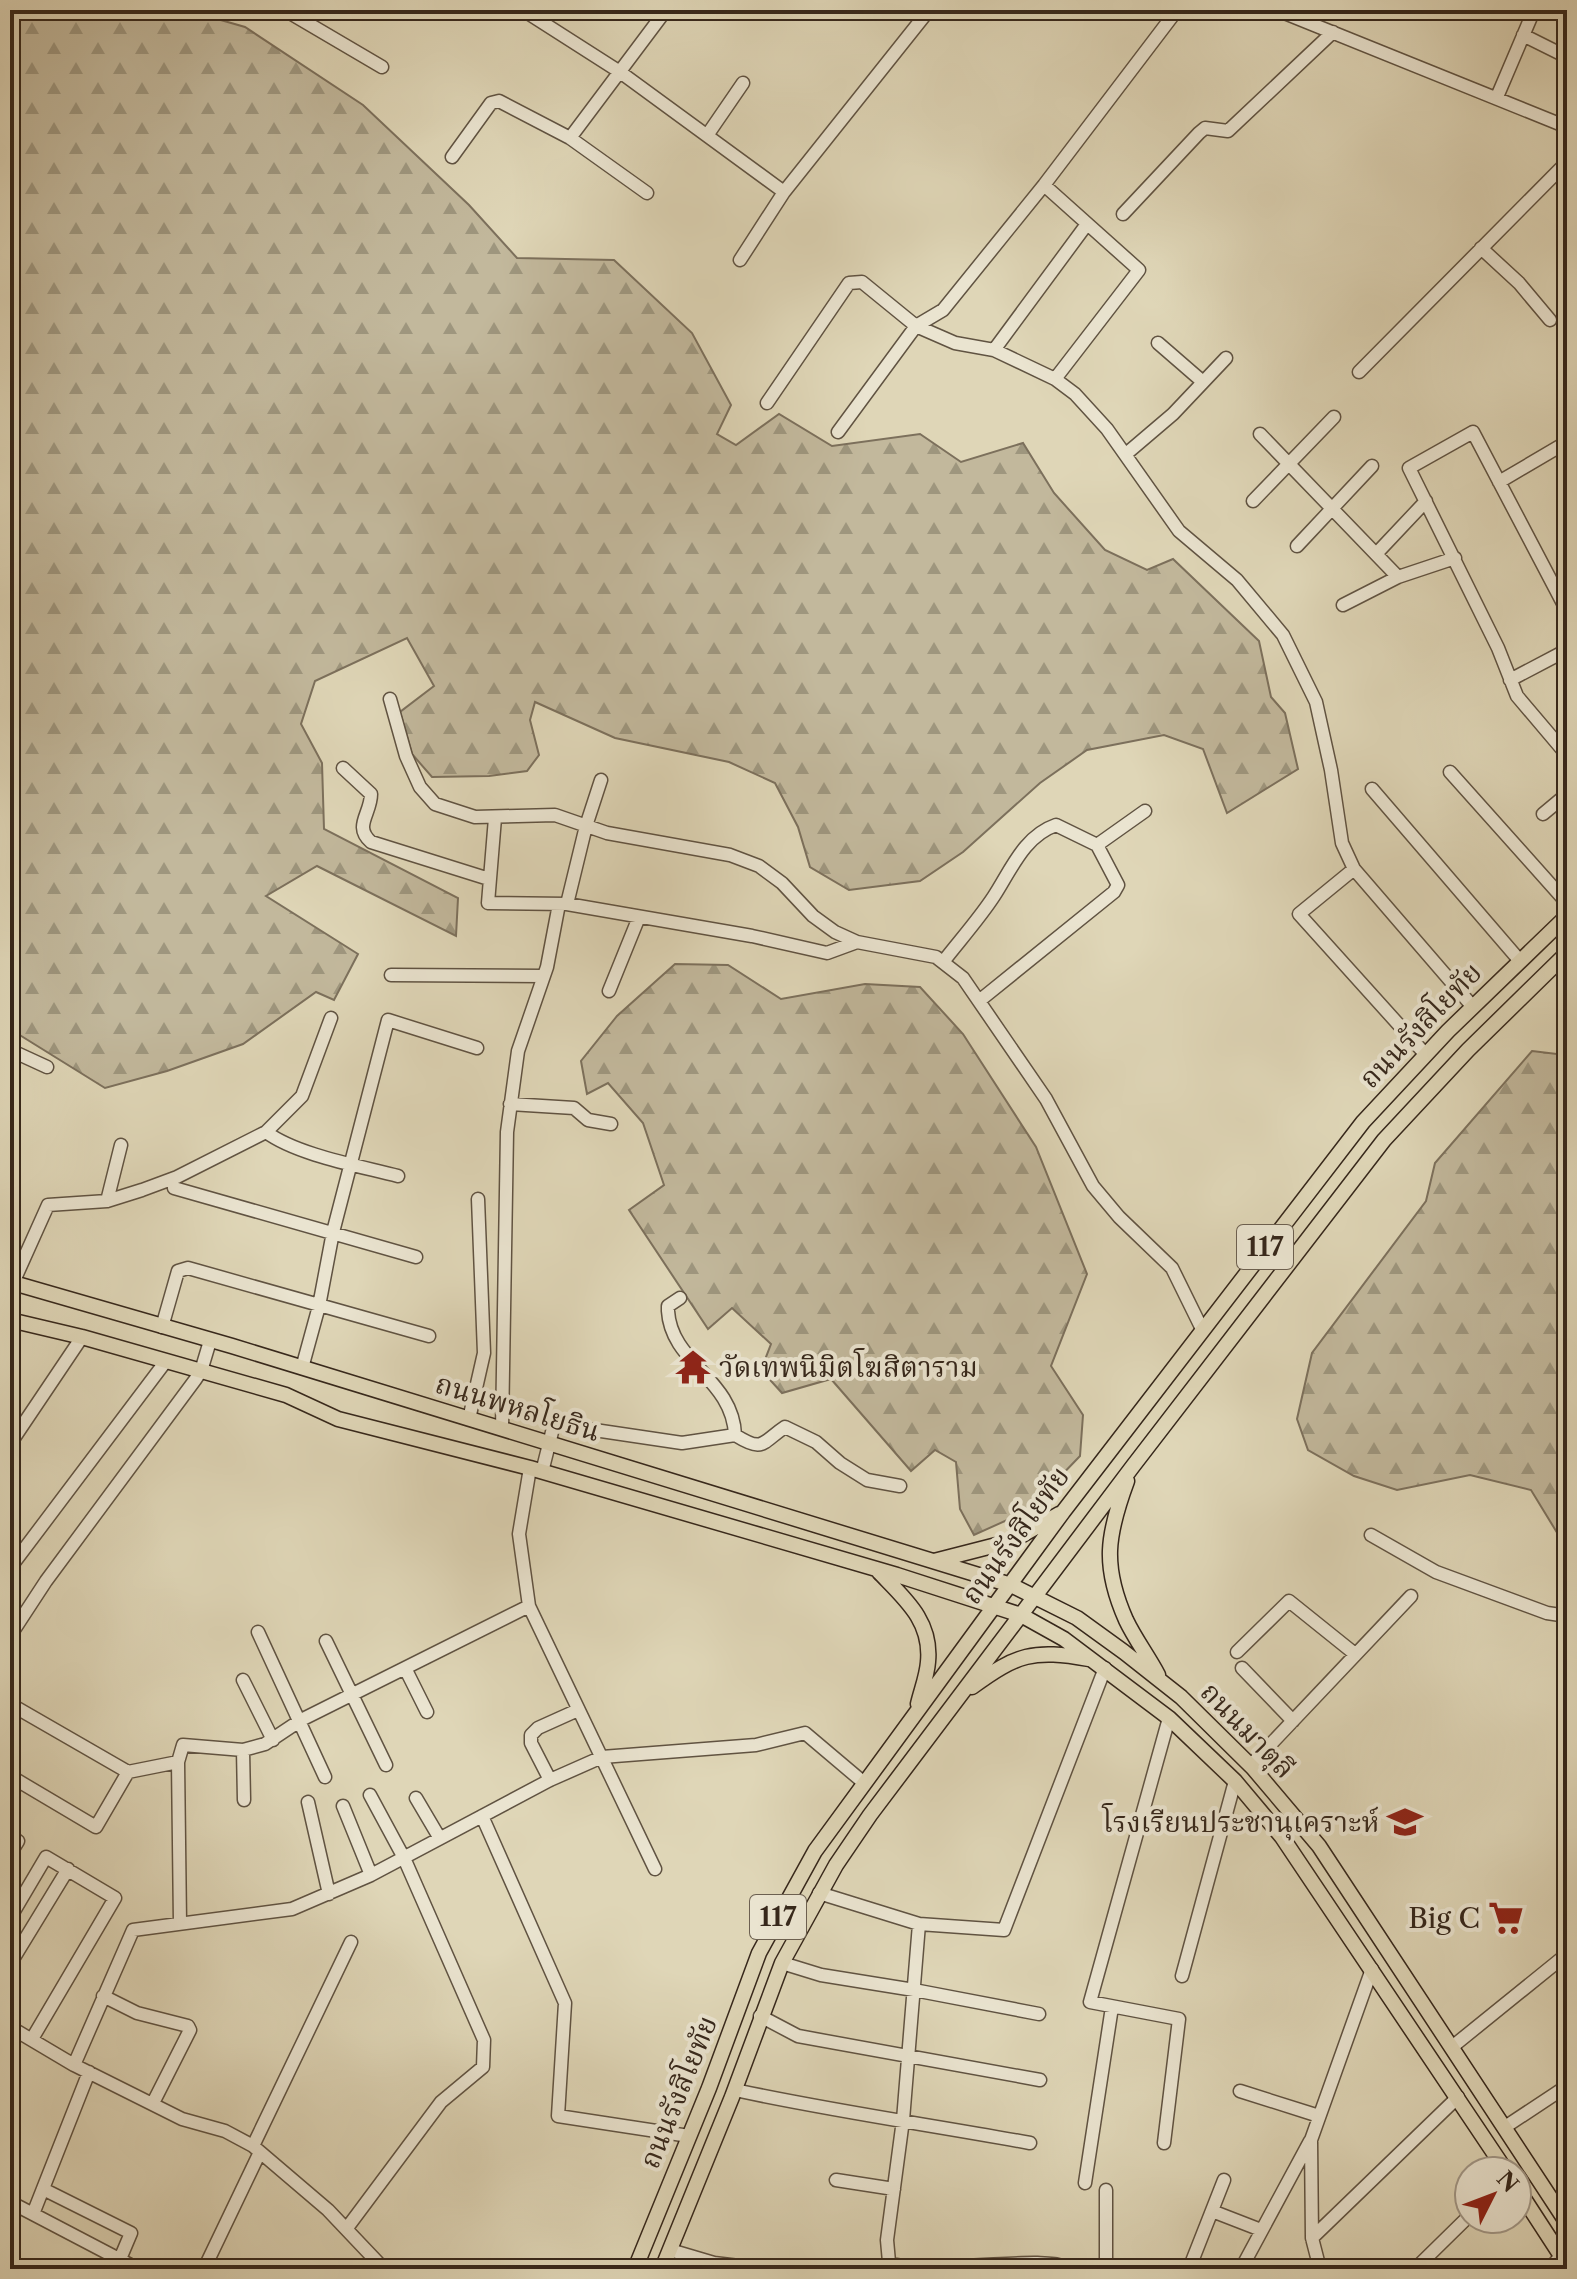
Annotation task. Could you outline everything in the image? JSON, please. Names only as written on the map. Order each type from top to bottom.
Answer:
[{"type":"main road","name":"ถนนรังสิโยทัย","points":[[635,2269],[766,1939],[815,1851],[1063,1512],[1363,1122],[1473,1007],[1567,916]]},
{"type":"main road","name":"ถนนรังสิโยทัย","points":[[662,2269],[782,1963],[819,1893],[870,1815],[1384,1140],[1468,1050],[1567,953]]},
{"type":"main road","name":"ถนนพหลโยธิน","points":[[12,1282],[1011,1585]]},
{"type":"main road","name":"ถนนพหลโยธิน","points":[[10,1320],[82,1337],[286,1395],[338,1419],[536,1470],[1021,1615]]},
{"type":"main road","points":[[1133,1466],[1116,1512],[1110,1540],[1109,1567],[1128,1623],[1161,1680]]},
{"type":"main road","points":[[934,1561],[1012,1541],[1063,1512]]},
{"type":"main road","points":[[876,1570],[915,1609],[923,1622],[928,1663],[916,1713]]},
{"type":"main road","name":"ถนนมาตุลี","points":[[1011,1585],[1077,1618],[1161,1680],[1251,1765],[1319,1846],[1567,2223]]},
{"type":"main road","name":"ถนนมาตุลี","points":[[1021,1615],[1064,1639],[1169,1718],[1235,1781],[1282,1837],[1496,2155]]},
{"type":"main road","points":[[959,1697],[990,1673],[1030,1654],[1065,1655],[1099,1664]]},
{"type":"main road","points":[[1372,1969],[1393,1956]]},
{"type":"main road","points":[[709,2088],[733,2094]]},
{"type":"main road","points":[[1533,2213],[1564,2261]]},
{"type":"street","points":[[285,10],[382,67]]},
{"type":"street","points":[[523,10],[620,72],[784,192]]},
{"type":"street","points":[[570,138],[666,10]]},
{"type":"street","points":[[740,260],[784,192],[929,10]]},
{"type":"street","points":[[838,432],[916,326],[943,310],[1044,185],[1177,10]]},
{"type":"street","points":[[1277,10],[1567,127]]},
{"type":"street","points":[[1310,23],[1316,10]]},
{"type":"street","points":[[1497,97],[1534,10]]},
{"type":"street","points":[[1123,214],[1199,133],[1205,128],[1228,131],[1333,32]]},
{"type":"street","points":[[1523,35],[1561,54]]},
{"type":"street","points":[[708,134],[743,83]]},
{"type":"street","points":[[452,157],[491,103],[499,101],[570,138],[647,193]]},
{"type":"street","points":[[1359,372],[1567,162]]},
{"type":"street","points":[[1044,185],[1139,270],[1055,379]]},
{"type":"street","points":[[994,350],[1087,224]]},
{"type":"street","points":[[1481,248],[1519,283],[1550,320]]},
{"type":"street","points":[[767,403],[849,283],[862,282],[916,326],[955,343],[994,350],[1055,379],[1075,394],[1126,454],[1179,531],[1237,580],[1283,635],[1316,702],[1331,770],[1342,843],[1354,869],[1473,1007]]},
{"type":"street","points":[[1158,343],[1203,382]]},
{"type":"street","points":[[1126,454],[1173,414],[1226,358]]},
{"type":"street","points":[[1253,501],[1334,417]]},
{"type":"street","points":[[1567,611],[1473,432],[1409,468],[1455,558],[1517,696],[1567,755]]},
{"type":"street","points":[[1260,434],[1398,577]]},
{"type":"street","points":[[1499,482],[1567,442]]},
{"type":"street","points":[[1297,546],[1372,466]]},
{"type":"street","points":[[1377,553],[1426,501]]},
{"type":"street","points":[[1343,605],[1398,577],[1455,558]]},
{"type":"street","points":[[1510,680],[1567,650]]},
{"type":"street","points":[[390,699],[406,756],[420,787],[435,804],[475,817],[555,815],[607,833],[730,855],[759,866],[835,932],[857,942],[936,957],[943,962],[963,978],[1046,1099],[1093,1186],[1137,1236],[1172,1268],[1202,1329]]},
{"type":"street","points":[[343,768],[371,794],[371,803],[361,826],[364,836],[371,842],[489,879]]},
{"type":"street","points":[[1450,772],[1567,903]]},
{"type":"street","points":[[502,1429],[507,1132],[518,1051],[547,967],[601,780]]},
{"type":"street","points":[[1372,789],[1520,961]]},
{"type":"street","points":[[1543,814],[1567,794]]},
{"type":"street","points":[[1097,845],[1145,811]]},
{"type":"street","points":[[495,818],[488,903],[563,904],[752,936],[827,953],[857,942]]},
{"type":"street","points":[[943,962],[995,894],[1016,858],[1046,829],[1056,825],[1097,845],[1118,885],[1114,892],[979,1001]]},
{"type":"street","points":[[1354,869],[1299,914],[1426,1055]]},
{"type":"street","points":[[609,991],[639,917]]},
{"type":"street","points":[[391,975],[542,976]]},
{"type":"street","points":[[12,1282],[48,1205],[107,1201],[177,1177],[266,1132],[302,1096],[331,1018]]},
{"type":"street","points":[[302,1368],[319,1306],[333,1232],[388,1020],[477,1048]]},
{"type":"street","points":[[10,1050],[47,1067]]},
{"type":"street","points":[[510,1104],[574,1108],[588,1120],[611,1124]]},
{"type":"street","points":[[266,1132],[279,1141],[398,1176]]},
{"type":"street","points":[[107,1201],[121,1145]]},
{"type":"street","points":[[174,1188],[416,1257]]},
{"type":"street","points":[[469,1419],[484,1353],[478,1199]]},
{"type":"street","points":[[162,1327],[173,1283],[182,1268],[429,1336]]},
{"type":"street","points":[[680,1298],[668,1306],[673,1333],[681,1348],[726,1398],[735,1422],[735,1435]]},
{"type":"street","points":[[10,1444],[82,1337]]},
{"type":"street","points":[[10,1636],[46,1581],[201,1371],[210,1341]]},
{"type":"street","points":[[10,1568],[166,1361]]},
{"type":"street","points":[[655,1869],[529,1606],[519,1534],[536,1470],[549,1444],[554,1424],[682,1443],[735,1435],[750,1445],[758,1446],[767,1443],[785,1427],[816,1442],[867,1480],[900,1486]]},
{"type":"street","points":[[1371,1535],[1436,1572],[1547,1613],[1567,1616]]},
{"type":"street","points":[[1251,1765],[1411,1596]]},
{"type":"street","points":[[1237,1652],[1289,1601],[1355,1654]]},
{"type":"street","points":[[180,1923],[178,1762],[183,1745],[243,1750],[273,1740],[301,1720],[529,1606]]},
{"type":"street","points":[[258,1632],[325,1777]]},
{"type":"street","points":[[326,1641],[386,1765]]},
{"type":"street","points":[[819,1893],[919,1924],[1004,1930],[1099,1664]]},
{"type":"street","points":[[405,1668],[427,1712]]},
{"type":"street","points":[[1242,1668],[1293,1721]]},
{"type":"street","points":[[243,1680],[273,1740]]},
{"type":"street","points":[[10,1704],[128,1772],[178,1762]]},
{"type":"street","points":[[550,1780],[531,1743],[531,1735],[538,1728],[578,1710]]},
{"type":"street","points":[[1164,2143],[1179,2019],[1090,2002],[1169,1718]]},
{"type":"street","points":[[74,2065],[133,1930],[292,1909],[371,1875],[550,1780],[602,1757],[756,1745],[805,1733],[863,1782]]},
{"type":"street","points":[[243,1750],[244,1800]]},
{"type":"street","points":[[10,1776],[96,1827],[128,1772]]},
{"type":"street","points":[[1182,1976],[1235,1781]]},
{"type":"street","points":[[347,2228],[441,2102],[483,2067],[484,2040],[404,1858],[370,1795]]},
{"type":"street","points":[[416,1798],[439,1837]]},
{"type":"street","points":[[308,1802],[329,1894]]},
{"type":"street","points":[[343,1806],[371,1875]]},
{"type":"street","points":[[482,1816],[565,2003],[558,2116],[689,2136]]},
{"type":"street","points":[[10,1836],[18,1841],[10,1854]]},
{"type":"street","points":[[10,1918],[46,1857],[115,1898],[32,2039]]},
{"type":"street","points":[[10,1964],[68,1869]]},
{"type":"street","points":[[919,1924],[903,2120],[887,2240],[889,2262],[894,2266],[1008,2262],[1061,2265],[1066,2269]]},
{"type":"street","points":[[204,2269],[351,1942]]},
{"type":"street","points":[[1452,2047],[1567,1954]]},
{"type":"street","points":[[782,1963],[821,1975],[1039,2014]]},
{"type":"street","points":[[1241,2269],[1311,2140],[1372,1969]]},
{"type":"street","points":[[103,1996],[137,2013],[188,2026],[190,2030],[153,2103]]},
{"type":"street","points":[[1085,2183],[1112,2007]]},
{"type":"street","points":[[760,2016],[798,2036],[1040,2080]]},
{"type":"street","points":[[10,2027],[74,2065],[182,2119],[225,2131],[257,2149],[347,2228],[384,2269]]},
{"type":"street","points":[[33,2214],[89,2072]]},
{"type":"street","points":[[1505,2127],[1567,2086]]},
{"type":"street","points":[[1240,2091],[1319,2116]]},
{"type":"street","points":[[733,2094],[1030,2143]]},
{"type":"street","points":[[1312,2238],[1458,2097]]},
{"type":"street","points":[[1311,2140],[1312,2238],[1320,2269]]},
{"type":"street","points":[[836,2180],[894,2189]]},
{"type":"street","points":[[1189,2269],[1224,2180]]},
{"type":"street","points":[[43,2189],[131,2233],[120,2259]]},
{"type":"street","points":[[1106,2190],[1106,2269]]},
{"type":"street","points":[[10,2202],[138,2269]]},
{"type":"street","points":[[1212,2211],[1261,2230]]},
{"type":"street","points":[[1415,2269],[1453,2232]]},
{"type":"street","points":[[670,2250],[714,2263],[739,2266]]},
{"type":"street","points":[[1549,2269],[1564,2261]]},
{"type":"green space","points":[[10,10],[186,10],[245,27],[363,105],[469,205],[517,258],[614,260],[692,333],[731,405],[717,434],[736,445],[779,414],[832,446],[920,434],[961,462],[1023,443],[1054,493],[1105,550],[1147,570],[1173,559],[1259,641],[1271,697],[1285,713],[1298,769],[1227,813],[1203,749],[1164,735],[1087,750],[1040,783],[963,852],[920,881],[849,890],[810,867],[798,827],[775,783],[729,762],[615,738],[535,702],[530,720],[539,755],[527,771],[489,776],[432,777],[412,754],[400,712],[434,686],[407,638],[315,681],[301,724],[322,763],[324,829],[458,898],[456,936],[317,866],[266,896],[358,954],[334,1000],[316,992],[243,1044],[167,1071],[105,1088],[10,1029]]},
{"type":"green space","points":[[675,964],[728,965],[781,999],[865,984],[920,987],[963,1034],[1036,1147],[1087,1274],[1051,1366],[1083,1415],[1080,1456],[1027,1511],[974,1535],[960,1509],[956,1462],[935,1450],[911,1471],[831,1379],[782,1393],[761,1370],[771,1344],[732,1308],[708,1329],[629,1210],[664,1185],[643,1123],[608,1083],[587,1094],[581,1061],[617,1016]]},
{"type":"green space","points":[[1532,1051],[1567,1053],[1567,1549],[1531,1490],[1470,1475],[1397,1490],[1354,1476],[1308,1450],[1297,1419],[1312,1353],[1426,1201],[1435,1163]]},
{"type":"place","name":"วัดเทพนิมิตโฆสิตาราม","points":[[693,1367]]},
{"type":"place","name":"โรงเรียนประชานุเคราะห์","points":[[1405,1822]]},
{"type":"place","name":"Big C","points":[[1506,1918]]}]
